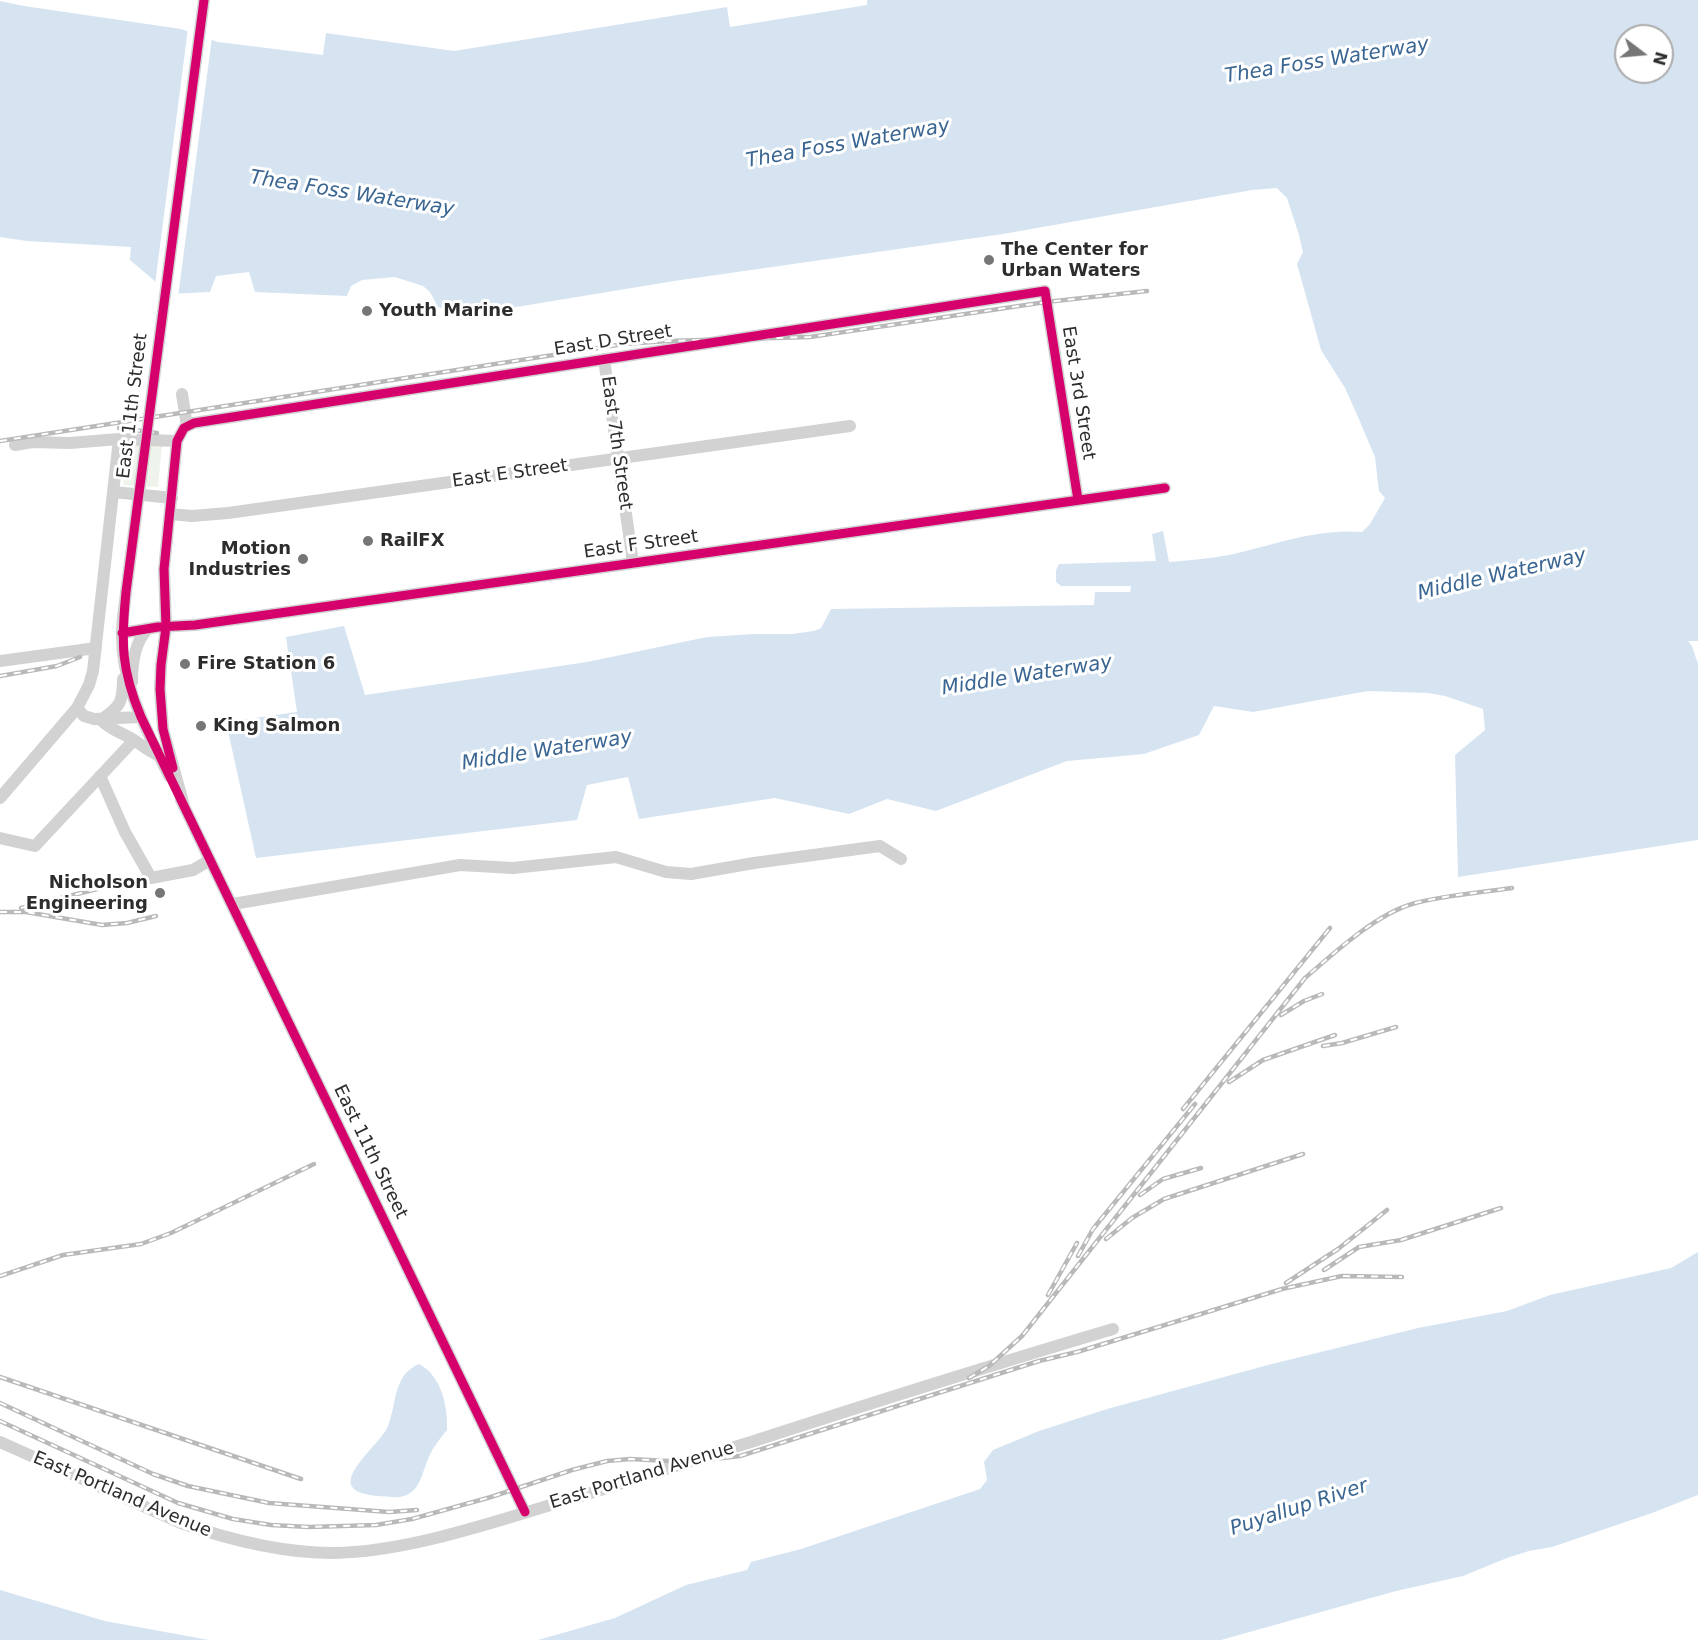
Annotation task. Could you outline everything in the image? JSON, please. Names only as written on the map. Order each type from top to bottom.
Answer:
[{"type":"street","name":"East 11th Street","points":[[204,0],[126,592],[122,633],[124,663],[135,704],[159,756],[233,904],[525,1512]]},
{"type":"street","name":"East D Street","points":[[187,426],[273,410],[1045,291]]},
{"type":"street","name":"East 3rd Street","points":[[1045,291],[1078,500]]},
{"type":"street","name":"East 7th Street","points":[[604,359],[633,563]]},
{"type":"street","points":[[182,394],[187,426]]},
{"type":"street","name":"East 11th Street","points":[[184,806],[162,720],[161,665],[166,627],[164,569],[177,441],[180,433],[187,426]]},
{"type":"street","name":"East E Street","points":[[170,514],[192,516],[228,513],[850,426]]},
{"type":"street","name":"East 11th Street","points":[[0,798],[77,708],[89,685],[96,648],[119,439]]},
{"type":"street","points":[[15,445],[119,439],[177,441]]},
{"type":"street","name":"East F Street","points":[[122,633],[195,625],[1165,488]]},
{"type":"street","points":[[114,492],[172,498]]},
{"type":"street","points":[[135,704],[132,691],[133,663],[139,640],[147,630]]},
{"type":"street","points":[[0,661],[96,648]]},
{"type":"street","points":[[101,720],[115,711],[119,705],[123,689],[124,663]]},
{"type":"street","points":[[77,708],[84,716],[101,720],[141,717]]},
{"type":"street","points":[[101,720],[115,731],[159,756]]},
{"type":"street","points":[[0,838],[35,846],[134,740]]},
{"type":"street","points":[[100,776],[125,832],[151,878],[193,870],[210,860]]},
{"type":"street","points":[[233,904],[460,865],[513,868],[616,857],[666,872],[691,874],[880,846],[901,859]]},
{"type":"street","name":"East Portland Avenue","points":[[0,1442],[181,1523],[227,1538],[284,1549],[333,1553],[379,1548],[443,1535],[525,1512],[634,1480],[989,1366],[1113,1329]]},
{"type":"shaded area","points":[[132,435],[163,436],[158,487],[123,485]]},
{"type":"water","points":[[867,0],[1698,0],[1698,641],[1688,641],[1698,664],[1698,840],[1458,877],[1455,755],[1485,730],[1483,709],[1445,696],[1428,693],[1368,691],[1253,712],[1214,706],[1199,735],[1144,754],[1067,761],[936,811],[887,799],[849,814],[775,798],[639,819],[628,777],[587,785],[577,820],[256,858],[226,722],[297,712],[286,637],[344,626],[365,695],[587,662],[707,637],[814,631],[821,628],[831,609],[1094,605],[1095,592],[1130,592],[1131,586],[1061,586],[1056,582],[1056,570],[1059,564],[1156,561],[1152,534],[1163,531],[1169,562],[1229,555],[1328,532],[1362,532],[1370,524],[1385,498],[1379,491],[1375,457],[1345,388],[1321,350],[1297,264],[1303,252],[1299,235],[1287,198],[1277,188],[1252,190],[1003,234],[674,281],[468,315],[438,307],[430,292],[423,286],[395,277],[362,280],[351,286],[347,296],[255,292],[249,272],[216,276],[210,292],[170,294],[130,260],[131,247],[27,241],[0,237],[0,1],[181,29],[218,42],[323,55],[326,33],[454,51],[727,7],[730,27],[867,5]]},
{"type":"water","name":"Puyallup River","points":[[1698,1252],[1698,1495],[1552,1547],[1507,1558],[1463,1576],[1396,1591],[1221,1640],[538,1640],[615,1618],[686,1585],[747,1570],[751,1562],[801,1549],[980,1489],[987,1480],[984,1462],[993,1450],[1039,1431],[1107,1409],[1268,1365],[1418,1328],[1507,1311],[1550,1295],[1671,1268]]},
{"type":"water","points":[[419,1364],[433,1376],[442,1393],[447,1430],[431,1453],[417,1486],[410,1493],[394,1497],[360,1492],[352,1486],[351,1477],[356,1467],[388,1426],[397,1390],[404,1375]]},
{"type":"water","points":[[0,1590],[105,1621],[209,1640],[0,1640]]},
{"type":"pier","points":[[188,28],[212,37],[178,297],[169,297],[155,285]]},
{"type":"railway","points":[[0,441],[624,344],[810,337],[1046,302],[1147,291]]},
{"type":"railway","points":[[119,428],[157,433]]},
{"type":"railway","points":[[0,676],[57,666],[80,657]]},
{"type":"railway","points":[[21,908],[101,888]]},
{"type":"railway","points":[[969,1378],[989,1366],[1022,1336],[1305,978],[1356,936],[1398,909],[1436,898],[1512,888]]},
{"type":"railway","points":[[0,912],[26,912],[102,925],[127,923],[156,916]]},
{"type":"railway","points":[[1183,1109],[1330,928]]},
{"type":"railway","points":[[1281,1015],[1304,1001],[1322,994]]},
{"type":"railway","points":[[1323,1046],[1342,1043],[1396,1027]]},
{"type":"railway","points":[[1229,1082],[1263,1060],[1335,1035]]},
{"type":"railway","points":[[1078,1256],[1093,1229],[1195,1104]]},
{"type":"railway","points":[[1106,1239],[1132,1218],[1164,1199],[1303,1154]]},
{"type":"railway","points":[[0,1276],[63,1255],[141,1244],[171,1233],[314,1164]]},
{"type":"railway","points":[[1140,1195],[1163,1179],[1201,1168]]},
{"type":"railway","points":[[1324,1270],[1359,1247],[1401,1240],[1501,1208]]},
{"type":"railway","points":[[1286,1283],[1338,1249],[1387,1210]]},
{"type":"railway","points":[[1048,1295],[1077,1243]]},
{"type":"railway","points":[[0,1421],[178,1503],[233,1519],[271,1525],[309,1527],[376,1525],[412,1519],[607,1461],[630,1459],[688,1462],[740,1456],[1039,1361],[1077,1352],[1282,1289],[1342,1276],[1402,1277]]},
{"type":"railway","points":[[0,1377],[301,1479]]},
{"type":"railway","points":[[0,1403],[153,1474],[188,1486],[269,1503],[389,1512],[417,1510]]},
{"type":"cycle path","points":[[204,0],[126,592],[123,626],[126,670],[141,717],[525,1512]]},
{"type":"cycle path","points":[[173,768],[163,729],[160,689],[166,627],[164,569],[177,441],[184,428],[194,423],[1045,291],[1078,500]]},
{"type":"cycle path","points":[[122,633],[158,627],[195,625],[1165,488]]},
{"type":"place","name":"The Center for Urban Waters","points":[[989,260]]},
{"type":"place","name":"Youth Marine","points":[[367,311]]},
{"type":"place","name":"RailFX","points":[[368,541]]},
{"type":"place","name":"Motion Industries","points":[[303,559]]},
{"type":"place","name":"Fire Station 6","points":[[185,664]]},
{"type":"place","name":"King Salmon","points":[[201,726]]},
{"type":"place","name":"Nicholson Engineering","points":[[160,893]]},
{"type":"water label","name":"Thea Foss Waterway","points":[[1327,61]]},
{"type":"water label","name":"Thea Foss Waterway","points":[[848,144]]},
{"type":"water label","name":"Thea Foss Waterway","points":[[352,194]]},
{"type":"water label","name":"Middle Waterway","points":[[1502,575]]},
{"type":"water label","name":"Middle Waterway","points":[[1027,676]]},
{"type":"water label","name":"Middle Waterway","points":[[547,751]]}]
